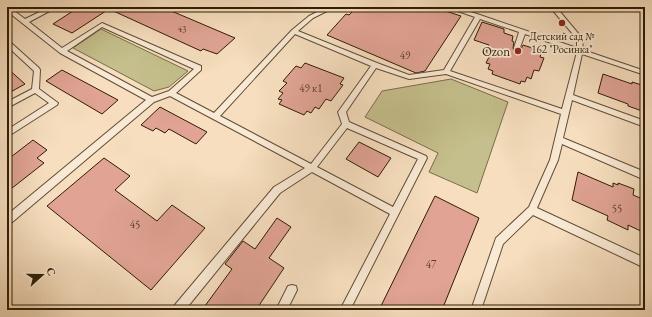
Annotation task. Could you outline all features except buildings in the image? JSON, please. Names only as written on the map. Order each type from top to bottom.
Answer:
[{"type":"lane","points":[[25,22],[54,7]]},
{"type":"lane","points":[[215,118],[294,31],[311,17],[332,7]]},
{"type":"lane","points":[[449,7],[645,73]]},
{"type":"lane","points":[[476,310],[499,241],[532,210],[554,160],[580,50],[580,40],[553,7]]},
{"type":"lane","points":[[9,11],[62,50],[151,100]]},
{"type":"lane","points":[[446,72],[478,16]]},
{"type":"lane","points":[[7,221],[151,100],[172,92],[198,68],[102,25],[62,50]]},
{"type":"lane","points":[[294,31],[375,65],[409,77],[446,72],[565,113]]},
{"type":"lane","points":[[517,48],[523,31]]},
{"type":"lane","points":[[7,42],[37,70],[35,90]]},
{"type":"lane","points":[[345,310],[423,158],[346,124],[342,112],[375,65]]},
{"type":"lane","points":[[7,105],[35,90]]},
{"type":"lane","points":[[7,134],[54,103],[35,90]]},
{"type":"lane","points":[[172,92],[215,118],[395,212]]},
{"type":"lane","points":[[570,96],[645,124]]},
{"type":"lane","points":[[178,310],[277,190],[312,168],[346,124]]},
{"type":"lane","points":[[559,140],[645,176]]},
{"type":"lane","points":[[532,210],[645,263]]},
{"type":"lane","points":[[281,310],[292,290]]},
{"type":"shaded area","points":[[101,29],[188,71],[169,87],[154,91],[73,48]]},
{"type":"shaded area","points":[[451,79],[508,102],[477,193],[429,172],[438,153],[365,117],[382,91]]},
{"type":"place","name":"Детский сад № 162 \"Росинка\"","points":[[562,23]]},
{"type":"place","name":"Ozon","points":[[518,51]]}]
